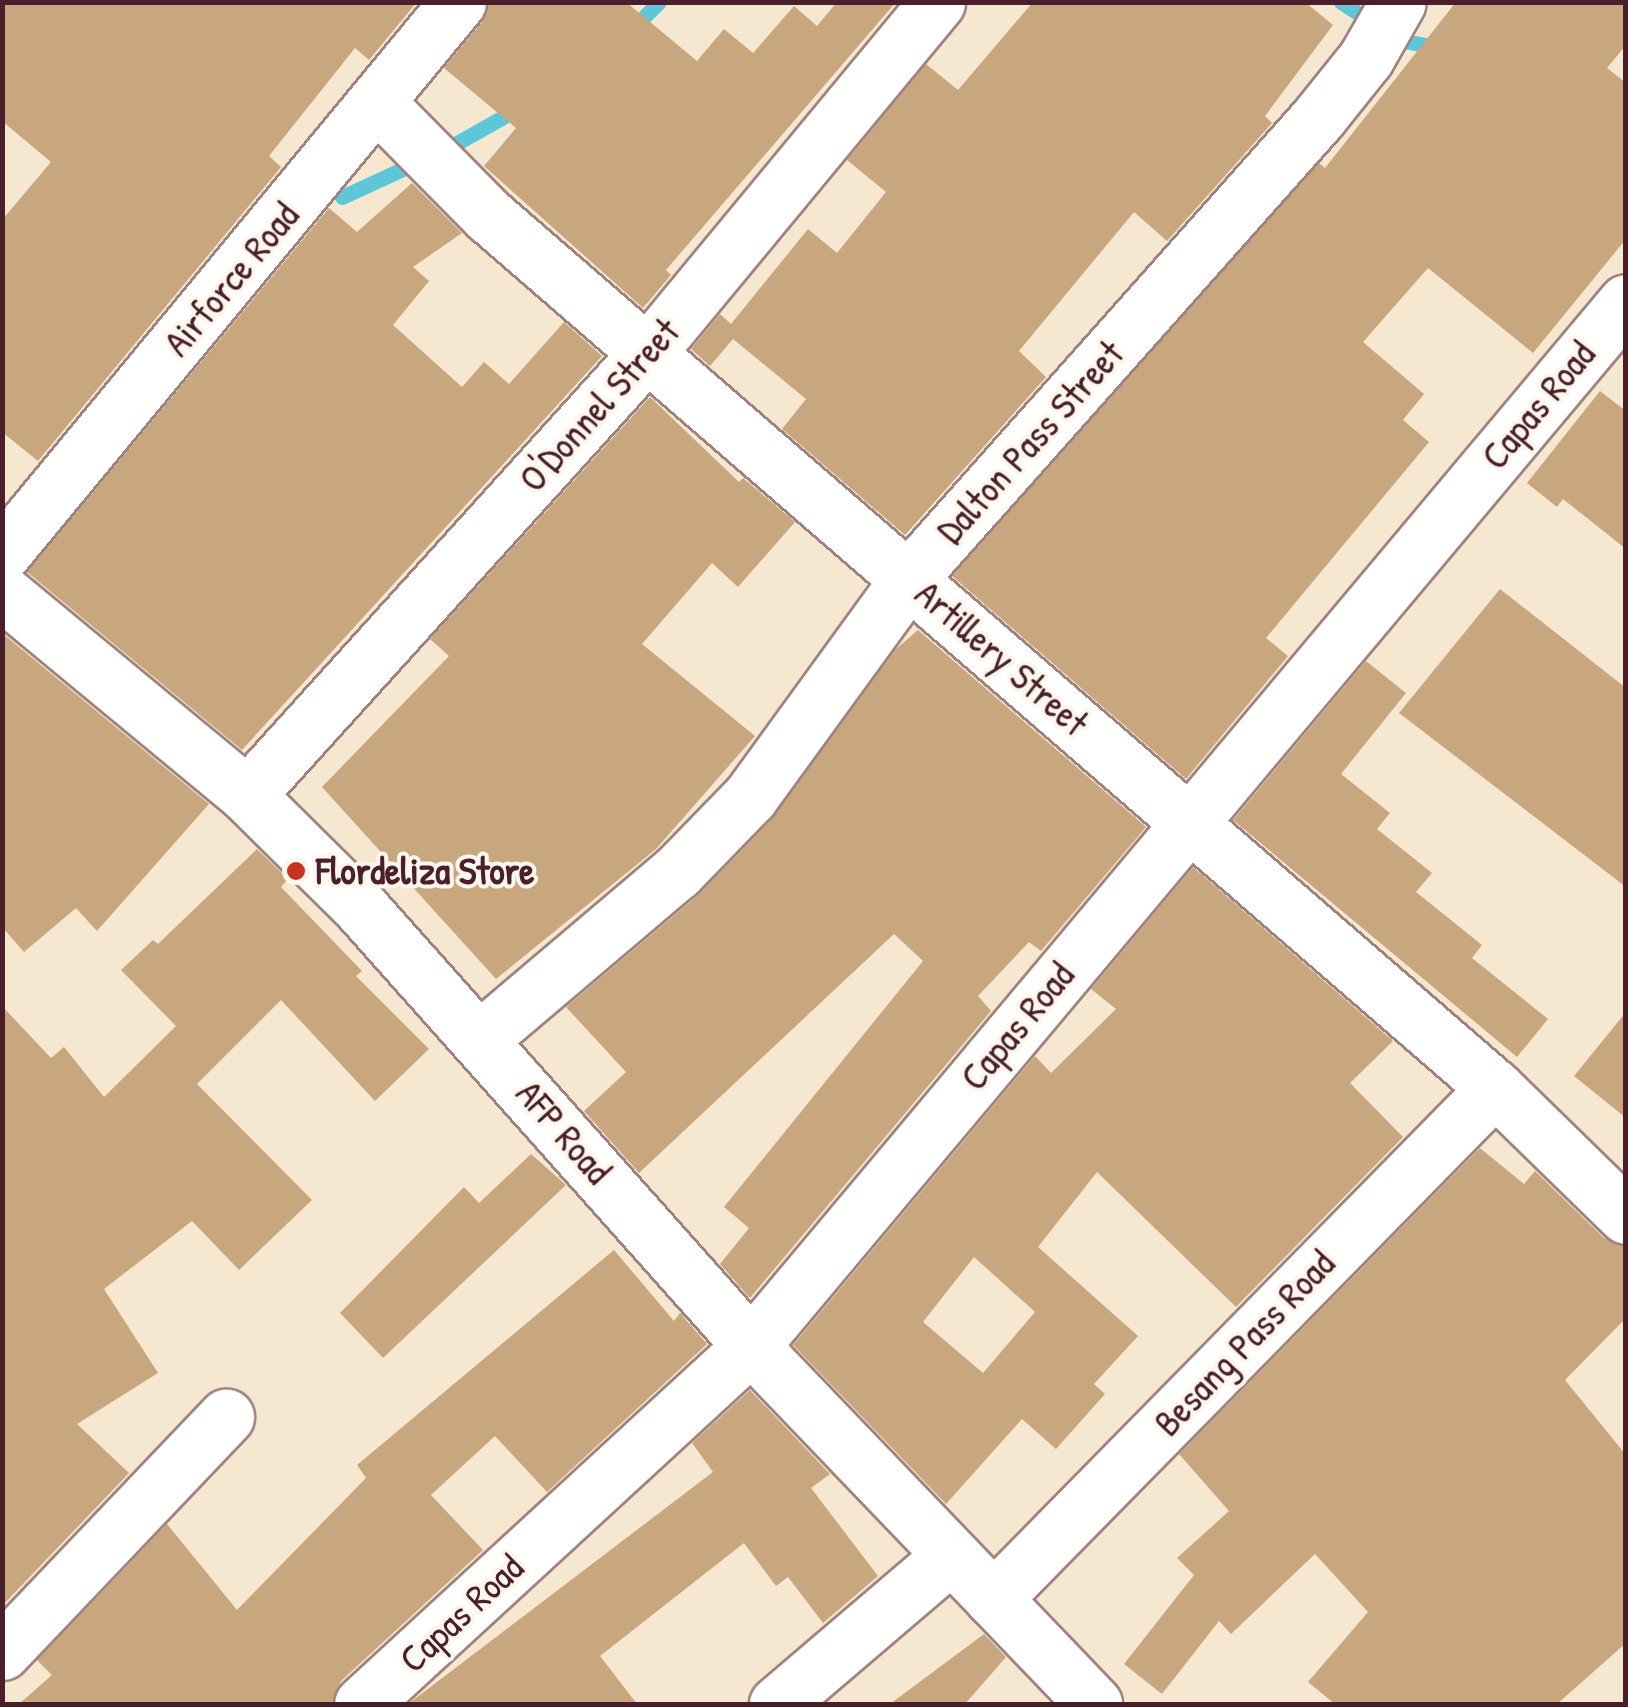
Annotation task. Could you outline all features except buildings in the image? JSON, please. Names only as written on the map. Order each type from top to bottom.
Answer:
[{"type":"street","name":"Airforce Road","points":[[2,554],[393,119],[458,2]]},
{"type":"street","name":"O'Donnel Street","points":[[247,795],[648,353],[936,2]]},
{"type":"street","name":"Dalton Pass Street","points":[[481,1038],[677,872],[750,797],[909,578],[1384,26]]},
{"type":"street","name":"Artillery Street","points":[[393,119],[489,216],[1190,818],[1495,1088],[1626,1216]]},
{"type":"street","name":"Capas Road","points":[[362,1704],[751,1346],[1626,302]]},
{"type":"street","name":"AFP Road","points":[[2,592],[247,795],[481,1038],[751,1346],[1094,1704]]},
{"type":"street","name":"Besang Pass Road","points":[[993,1599],[1495,1088]]},
{"type":"street","points":[[2,1652],[226,1416]]},
{"type":"street","points":[[777,1704],[950,1556]]},
{"type":"waterway","points":[[630,31],[659,2]]},
{"type":"waterway","points":[[1341,2],[1399,40],[1442,48]]},
{"type":"waterway","points":[[441,152],[521,107]]},
{"type":"waterway","points":[[342,197],[420,161]]},
{"type":"place","name":"Flordeliza Store","points":[[296,871]]}]
